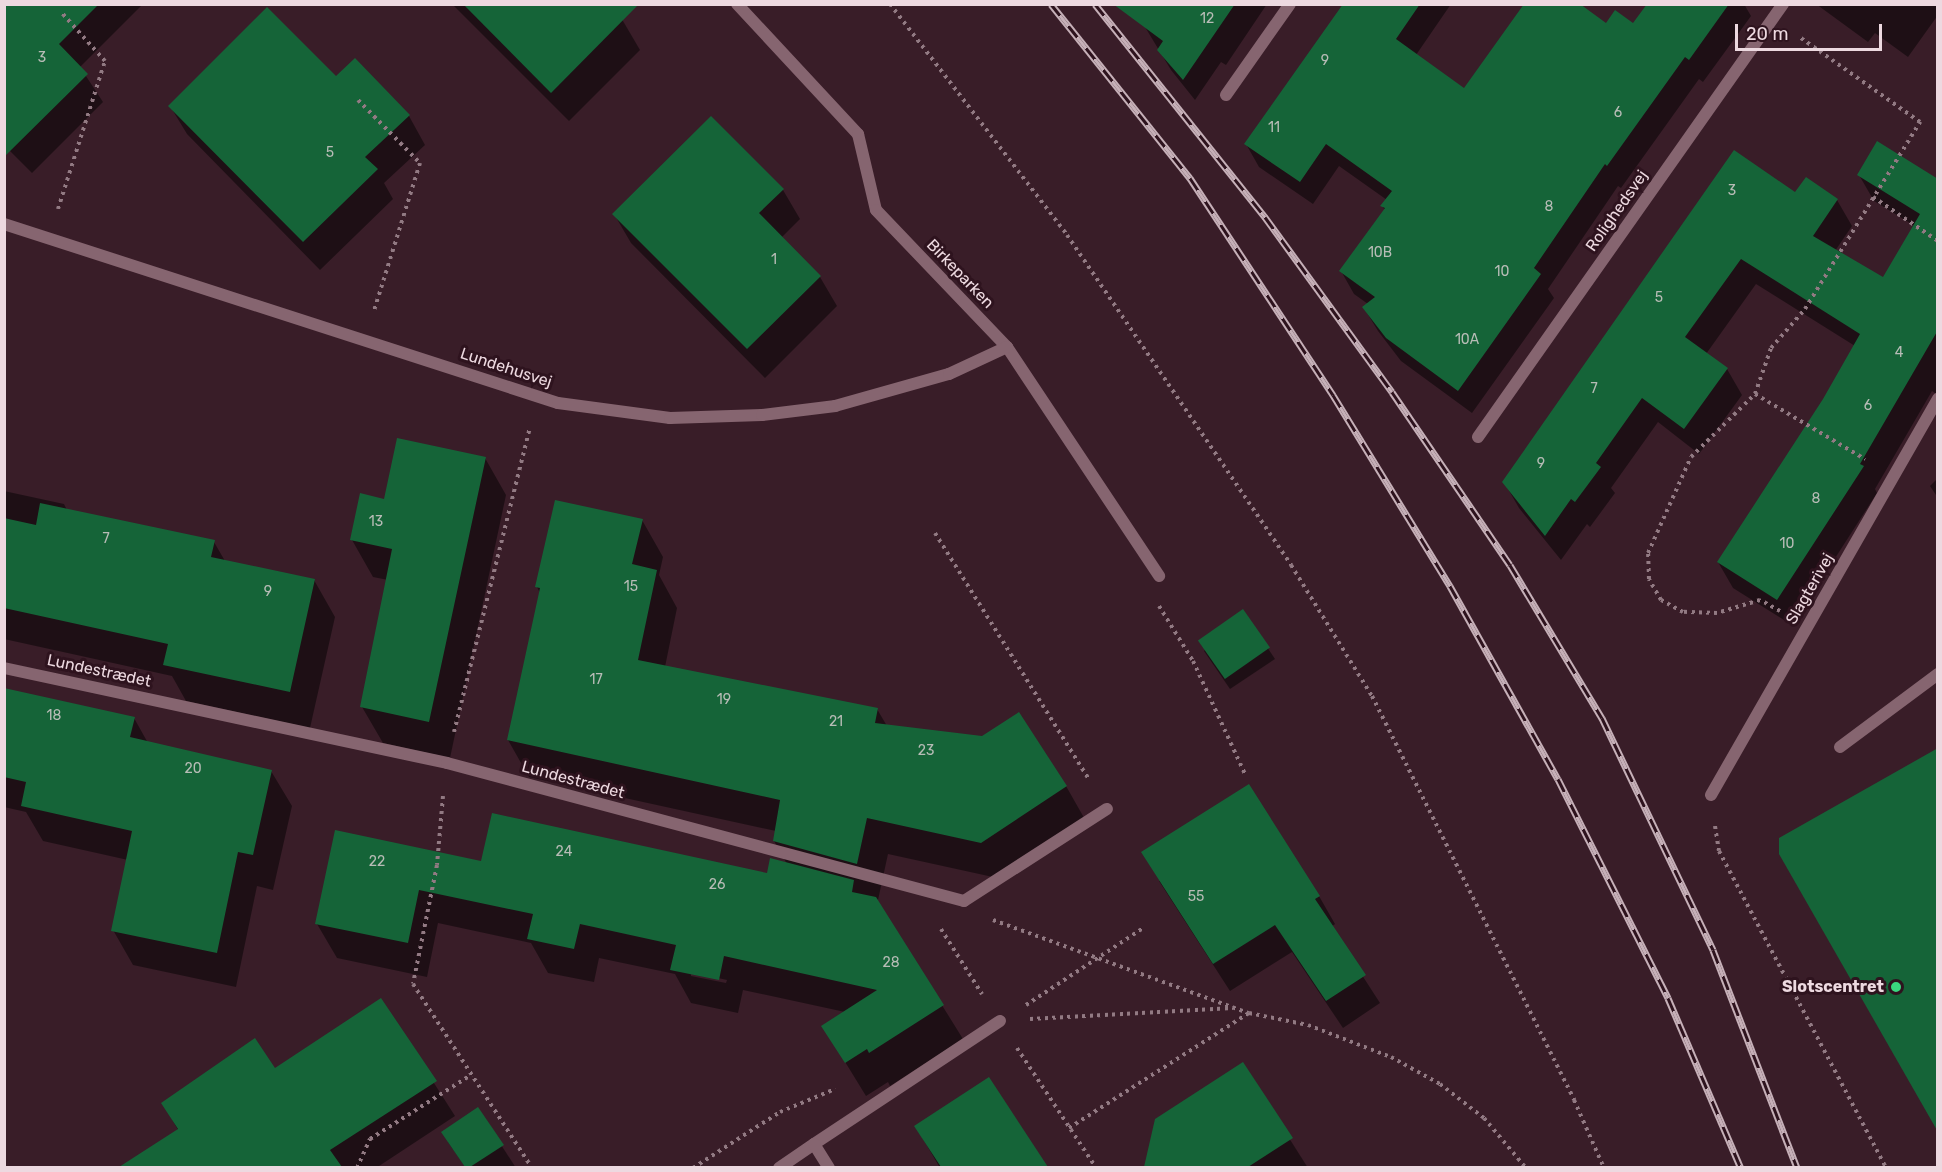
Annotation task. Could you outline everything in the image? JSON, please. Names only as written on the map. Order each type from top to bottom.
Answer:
[{"type":"street","name":"Birkeparken","points":[[736,4],[858,134],[876,210],[1007,347],[1159,576]]},
{"type":"street","points":[[1226,95],[1290,4]]},
{"type":"street","name":"Rolighedsvej","points":[[1478,437],[1783,4]]},
{"type":"street","name":"Lundehusvej","points":[[4,224],[558,403],[670,418],[762,415],[835,406],[949,374],[1007,347]]},
{"type":"street","name":"Slagterivej","points":[[1711,795],[1938,398]]},
{"type":"street","name":"Lundestrædet","points":[[4,668],[447,763],[964,901]]},
{"type":"street","points":[[1840,747],[1938,674]]},
{"type":"street","points":[[964,901],[1107,809]]},
{"type":"street","points":[[779,1167],[1000,1021]]},
{"type":"street","points":[[814,1144],[829,1167]]},
{"type":"path","points":[[890,4],[1067,235],[1316,605],[1372,696],[1574,1100],[1604,1167]]},
{"type":"path","points":[[49,238],[105,61],[61,12]]},
{"type":"path","points":[[1772,19],[1920,122],[1805,309],[1771,348],[1755,394],[1691,457],[1648,553],[1649,579],[1661,600],[1683,612],[1717,613],[1760,600],[1808,627]]},
{"type":"path","points":[[358,100],[420,163],[365,341]]},
{"type":"path","points":[[1874,197],[1938,241]]},
{"type":"path","points":[[1755,394],[1893,476]]},
{"type":"path","points":[[935,533],[1107,809]]},
{"type":"path","points":[[1157,604],[1193,661],[1246,776]]},
{"type":"path","points":[[1711,795],[1719,851],[1886,1167]]},
{"type":"path","points":[[964,901],[979,915],[1249,1013],[1308,1025],[1391,1057],[1440,1084],[1484,1118],[1527,1167]]},
{"type":"path","points":[[1000,1021],[1143,928]]},
{"type":"path","points":[[1000,1021],[1236,1008]]},
{"type":"path","points":[[1069,1128],[1249,1013]]},
{"type":"path","points":[[357,1167],[370,1138],[471,1075]]},
{"type":"building","points":[[4,4],[99,4],[59,44],[88,74],[4,157]]},
{"type":"building","points":[[463,4],[639,4],[551,93]]},
{"type":"building","points":[[1113,4],[1235,4],[1183,80],[1157,50],[1163,41]]},
{"type":"building","points":[[1343,4],[1420,4],[1396,39],[1464,88],[1524,4],[1580,4],[1606,23],[1615,10],[1633,23],[1647,4],[1729,4],[1689,60],[1685,57],[1607,166],[1605,164],[1534,268],[1541,274],[1458,391],[1386,338],[1362,307],[1375,297],[1339,271],[1385,208],[1380,206],[1392,191],[1326,144],[1300,182],[1244,144]]},
{"type":"building","points":[[267,7],[336,76],[355,58],[410,115],[365,157],[378,169],[303,242],[168,106]]},
{"type":"building","points":[[711,116],[784,189],[759,213],[821,276],[747,349],[612,214]]},
{"type":"building","points":[[1877,141],[1938,179],[1938,330],[1860,464],[1864,466],[1777,600],[1717,562],[1823,399],[1860,334],[1741,259],[1685,337],[1728,368],[1684,429],[1642,398],[1596,463],[1601,467],[1575,502],[1571,499],[1545,536],[1502,482],[1734,150],[1795,192],[1806,177],[1838,199],[1813,236],[1883,277],[1920,214],[1857,175]]},
{"type":"building","points":[[397,438],[486,457],[429,722],[360,707],[392,549],[350,540],[360,493],[384,499]]},
{"type":"building","points":[[555,500],[643,519],[632,564],[657,570],[638,660],[878,708],[875,723],[982,736],[1019,712],[1067,786],[981,843],[867,818],[857,864],[773,841],[780,800],[507,740],[540,588],[535,587]]},
{"type":"building","points":[[40,503],[215,540],[211,557],[315,579],[290,692],[163,665],[168,644],[4,608],[4,518],[36,525]]},
{"type":"building","points":[[1243,609],[1270,648],[1225,679],[1198,641]]},
{"type":"building","points":[[4,688],[135,717],[130,737],[272,770],[253,855],[238,852],[217,953],[111,931],[132,831],[21,806],[26,782],[4,777]]},
{"type":"building","name":"Slotscentret","points":[[1938,748],[1938,1132],[1779,854],[1779,838]]},
{"type":"building","points":[[1249,784],[1320,896],[1315,899],[1366,975],[1326,1001],[1275,925],[1213,964],[1141,852]]},
{"type":"building","points":[[492,813],[767,873],[770,858],[854,880],[852,892],[876,897],[944,1005],[869,1053],[867,1049],[845,1063],[821,1026],[877,990],[724,956],[719,980],[670,970],[676,945],[580,924],[574,949],[527,939],[533,914],[419,890],[408,943],[315,924],[335,830],[481,861]]},
{"type":"building","points":[[381,998],[437,1081],[330,1150],[342,1167],[119,1167],[178,1129],[161,1103],[255,1038],[275,1068]]},
{"type":"building","points":[[1243,1062],[1293,1138],[1248,1167],[1144,1167],[1155,1119]]},
{"type":"building","points":[[989,1077],[1048,1167],[941,1167],[914,1126]]},
{"type":"building","points":[[478,1107],[504,1145],[470,1167],[465,1167],[441,1132]]},
{"type":"railway","points":[[1051,4],[1190,178],[1333,395],[1450,586],[1558,779],[1668,998],[1741,1168]]},
{"type":"railway","points":[[1095,4],[1265,217],[1392,392],[1510,565],[1602,718],[1713,950],[1797,1168]]},
{"type":"place","name":"Slotscentret","points":[[1896,987]]}]
